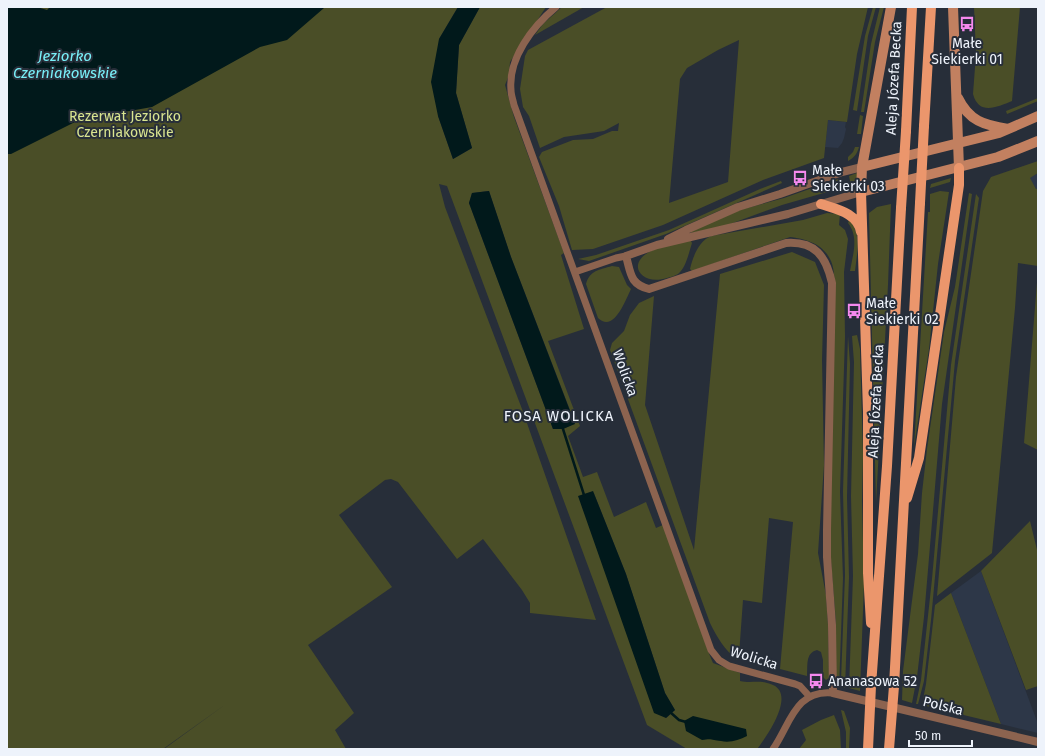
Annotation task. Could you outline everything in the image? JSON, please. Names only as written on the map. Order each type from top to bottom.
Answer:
[{"type":"main road","name":"Aleja Józefa Becka","points":[[861,192],[862,167],[891,7]]},
{"type":"main road","name":"Aleja Józefa Becka","points":[[868,749],[874,641],[887,466],[912,7]]},
{"type":"main road","points":[[889,749],[894,686],[902,513],[931,7]]},
{"type":"main road","points":[[902,513],[919,458],[959,185],[953,7]]},
{"type":"main road","points":[[957,97],[966,113],[976,120],[1008,129]]},
{"type":"main road","points":[[862,167],[999,133],[1038,116]]},
{"type":"main road","points":[[874,641],[868,580],[869,458],[861,192],[998,157],[1038,141]]},
{"type":"main road","points":[[821,204],[845,213],[857,221],[861,229],[863,244]]},
{"type":"street","name":"Wolicka","points":[[556,7],[536,26],[516,60],[512,74],[511,90],[519,119],[711,650],[719,660],[729,666],[796,684],[810,696]]},
{"type":"street","points":[[657,245],[686,230],[738,207],[842,172],[862,167]]},
{"type":"street","points":[[575,272],[657,245],[691,236],[732,228],[861,192]]},
{"type":"street","points":[[626,256],[634,281],[640,287],[649,289],[786,244],[798,243],[817,251],[826,263],[832,283],[827,557],[832,625],[833,693],[825,692],[810,696],[804,700],[794,710],[773,749]]},
{"type":"street","name":"Polska","points":[[833,693],[1038,742]]},
{"type":"shaded area","points":[[828,120],[846,122],[844,138],[838,148],[825,147]]},
{"type":"shaded area","points":[[1038,173],[1038,189],[1036,189],[1029,178]]},
{"type":"shaded area","points":[[981,571],[1038,724],[1038,733],[1001,724],[951,593]]},
{"type":"green space","name":"Rezerwat Jeziorko Czerniakowskie","points":[[7,7],[458,7],[439,39],[438,116],[453,159],[472,148],[456,93],[459,45],[480,7],[546,7],[510,62],[509,75],[505,85],[514,117],[564,253],[561,255],[584,329],[548,341],[580,426],[568,436],[583,477],[597,472],[614,517],[646,502],[656,528],[663,525],[713,663],[740,673],[740,681],[768,683],[779,690],[781,698],[777,717],[761,744],[757,749],[687,749],[647,725],[447,186],[439,184],[445,207],[522,409],[596,620],[530,613],[530,603],[522,590],[483,539],[457,559],[398,482],[391,479],[385,480],[339,515],[392,587],[308,645],[354,713],[335,730],[346,749],[164,749],[226,704],[163,749],[7,749]],"holes":[[[489,191],[511,257],[575,423],[563,429],[553,429],[469,203],[472,193]],[[593,491],[626,574],[665,693],[675,710],[666,718]]]},
{"type":"green space","points":[[562,7],[584,7],[535,35],[543,24]]},
{"type":"green space","points":[[607,7],[868,7],[857,54],[847,122],[828,120],[824,158],[763,180],[663,225],[593,249],[572,250],[559,206],[539,157],[542,152],[573,140],[593,139],[612,131],[618,131],[619,123],[604,131],[564,137],[540,148],[529,116],[523,107],[520,89],[525,56],[528,50]],"holes":[[[739,40],[728,182],[669,203],[680,79],[687,68]]]},
{"type":"green space","points":[[873,7],[876,7],[868,36],[857,111],[853,110],[865,36]]},
{"type":"green space","points":[[880,7],[884,7],[875,42],[864,112],[861,112],[871,44]]},
{"type":"green space","points":[[974,7],[1020,7],[1012,101],[1000,106],[989,108],[984,107],[976,101],[973,94],[976,54]]},
{"type":"green space","points":[[1038,98],[1038,101],[1007,114],[1006,111]]},
{"type":"green space","points":[[860,115],[863,116],[861,134],[857,134]]},
{"type":"green space","points":[[855,147],[859,147],[857,152],[854,157],[848,161],[848,157],[853,152]]},
{"type":"green space","points":[[1038,161],[1038,173],[1030,178],[1036,189],[1038,189],[1038,266],[1018,263],[992,553],[937,596],[956,377],[983,191],[991,177]]},
{"type":"green space","points":[[857,173],[857,184],[851,186],[849,176]]},
{"type":"green space","points":[[951,178],[950,182],[930,188],[931,184]]},
{"type":"green space","points":[[838,179],[840,180],[841,188],[782,205],[722,227],[691,233],[691,231],[740,210],[784,198]]},
{"type":"green space","points":[[781,181],[782,183],[666,234],[589,261],[578,259],[596,255],[669,230]]},
{"type":"green space","points":[[940,191],[949,192],[938,264],[929,349],[914,447],[928,212],[930,212],[930,194]]},
{"type":"green space","points":[[969,193],[972,194],[942,404],[924,617],[917,677],[912,703],[902,700],[903,671],[918,554],[922,493],[944,332],[955,287]]},
{"type":"green space","points":[[976,194],[979,198],[955,361],[924,681],[918,704],[916,704],[921,680],[932,579],[951,365]]},
{"type":"green space","points":[[891,204],[876,503],[869,213],[877,207]]},
{"type":"green space","points":[[827,213],[840,214],[839,225],[845,230],[848,239],[844,272],[845,337],[840,492],[843,578],[839,689],[836,679],[836,623],[831,561],[830,521],[835,283],[831,262],[827,254],[818,246],[801,239],[790,237],[692,271],[690,269],[700,245],[711,236],[803,220]]},
{"type":"green space","points":[[849,220],[856,231],[858,244],[855,271],[850,271],[854,252],[854,240],[848,223]]},
{"type":"green space","points":[[690,239],[692,243],[687,260],[678,274],[658,280],[644,277],[640,273],[638,268],[639,263],[642,257],[649,252]]},
{"type":"green space","points":[[792,252],[815,262],[824,285],[822,360],[824,465],[818,553],[826,595],[828,625],[829,678],[826,680],[823,677],[823,660],[821,652],[817,650],[809,657],[807,664],[807,676],[780,669],[793,522],[769,518],[762,603],[743,600],[739,655],[737,660],[728,652],[718,638],[710,623],[610,350],[612,343],[624,331],[630,315],[639,303],[654,296],[645,405],[694,550],[720,274]]},
{"type":"green space","points":[[612,266],[619,267],[627,285],[631,289],[614,319],[604,322],[598,318],[586,284],[593,273]]},
{"type":"green space","points":[[1038,270],[1038,450],[1024,443]]},
{"type":"green space","points":[[857,335],[860,349],[863,455],[862,501],[864,584],[860,691],[849,688],[853,576],[851,496],[854,362],[852,336]]},
{"type":"green space","points":[[848,336],[850,364],[847,497],[849,577],[845,688],[843,687],[841,680],[845,575],[843,491]]},
{"type":"green space","points":[[1030,521],[1038,554],[1038,686],[1026,690],[981,571]]},
{"type":"green space","points":[[951,593],[1001,724],[922,705],[926,684],[935,605]]},
{"type":"green space","points":[[841,710],[844,711],[850,728],[849,749],[846,749],[846,732]]},
{"type":"green space","points":[[834,715],[840,730],[841,749],[799,749],[806,740],[802,730]]},
{"type":"water","name":"Jeziorko Czerniakowskie","points":[[7,7],[37,7],[47,10],[50,7],[324,8],[287,40],[260,47],[152,107],[79,120],[11,154],[7,154]]},
{"type":"water","points":[[458,7],[480,7],[459,45],[456,93],[472,148],[453,159],[438,116],[431,82],[439,39]]},
{"type":"water","points":[[489,191],[511,257],[575,424],[563,429],[553,429],[469,203],[472,193]]},
{"type":"water","points":[[593,491],[626,574],[665,693],[675,710],[666,718],[654,713],[578,496]]},
{"type":"water","points":[[693,716],[746,729],[747,736],[738,740],[724,742],[710,739],[702,740],[686,731],[684,721]]},
{"type":"waterway","points":[[563,429],[584,495]]},
{"type":"waterway","points":[[670,712],[679,720],[686,722]]},
{"type":"place","name":"Małe Siekierki 01","points":[[967,24]]},
{"type":"place","name":"Małe Siekierki 03","points":[[800,178]]},
{"type":"place","name":"Małe Siekierki 02","points":[[854,311]]},
{"type":"place","name":"Ananasowa 52","points":[[816,681]]},
{"type":"district","name":"FOSA WOLICKA","points":[[559,416]]}]
